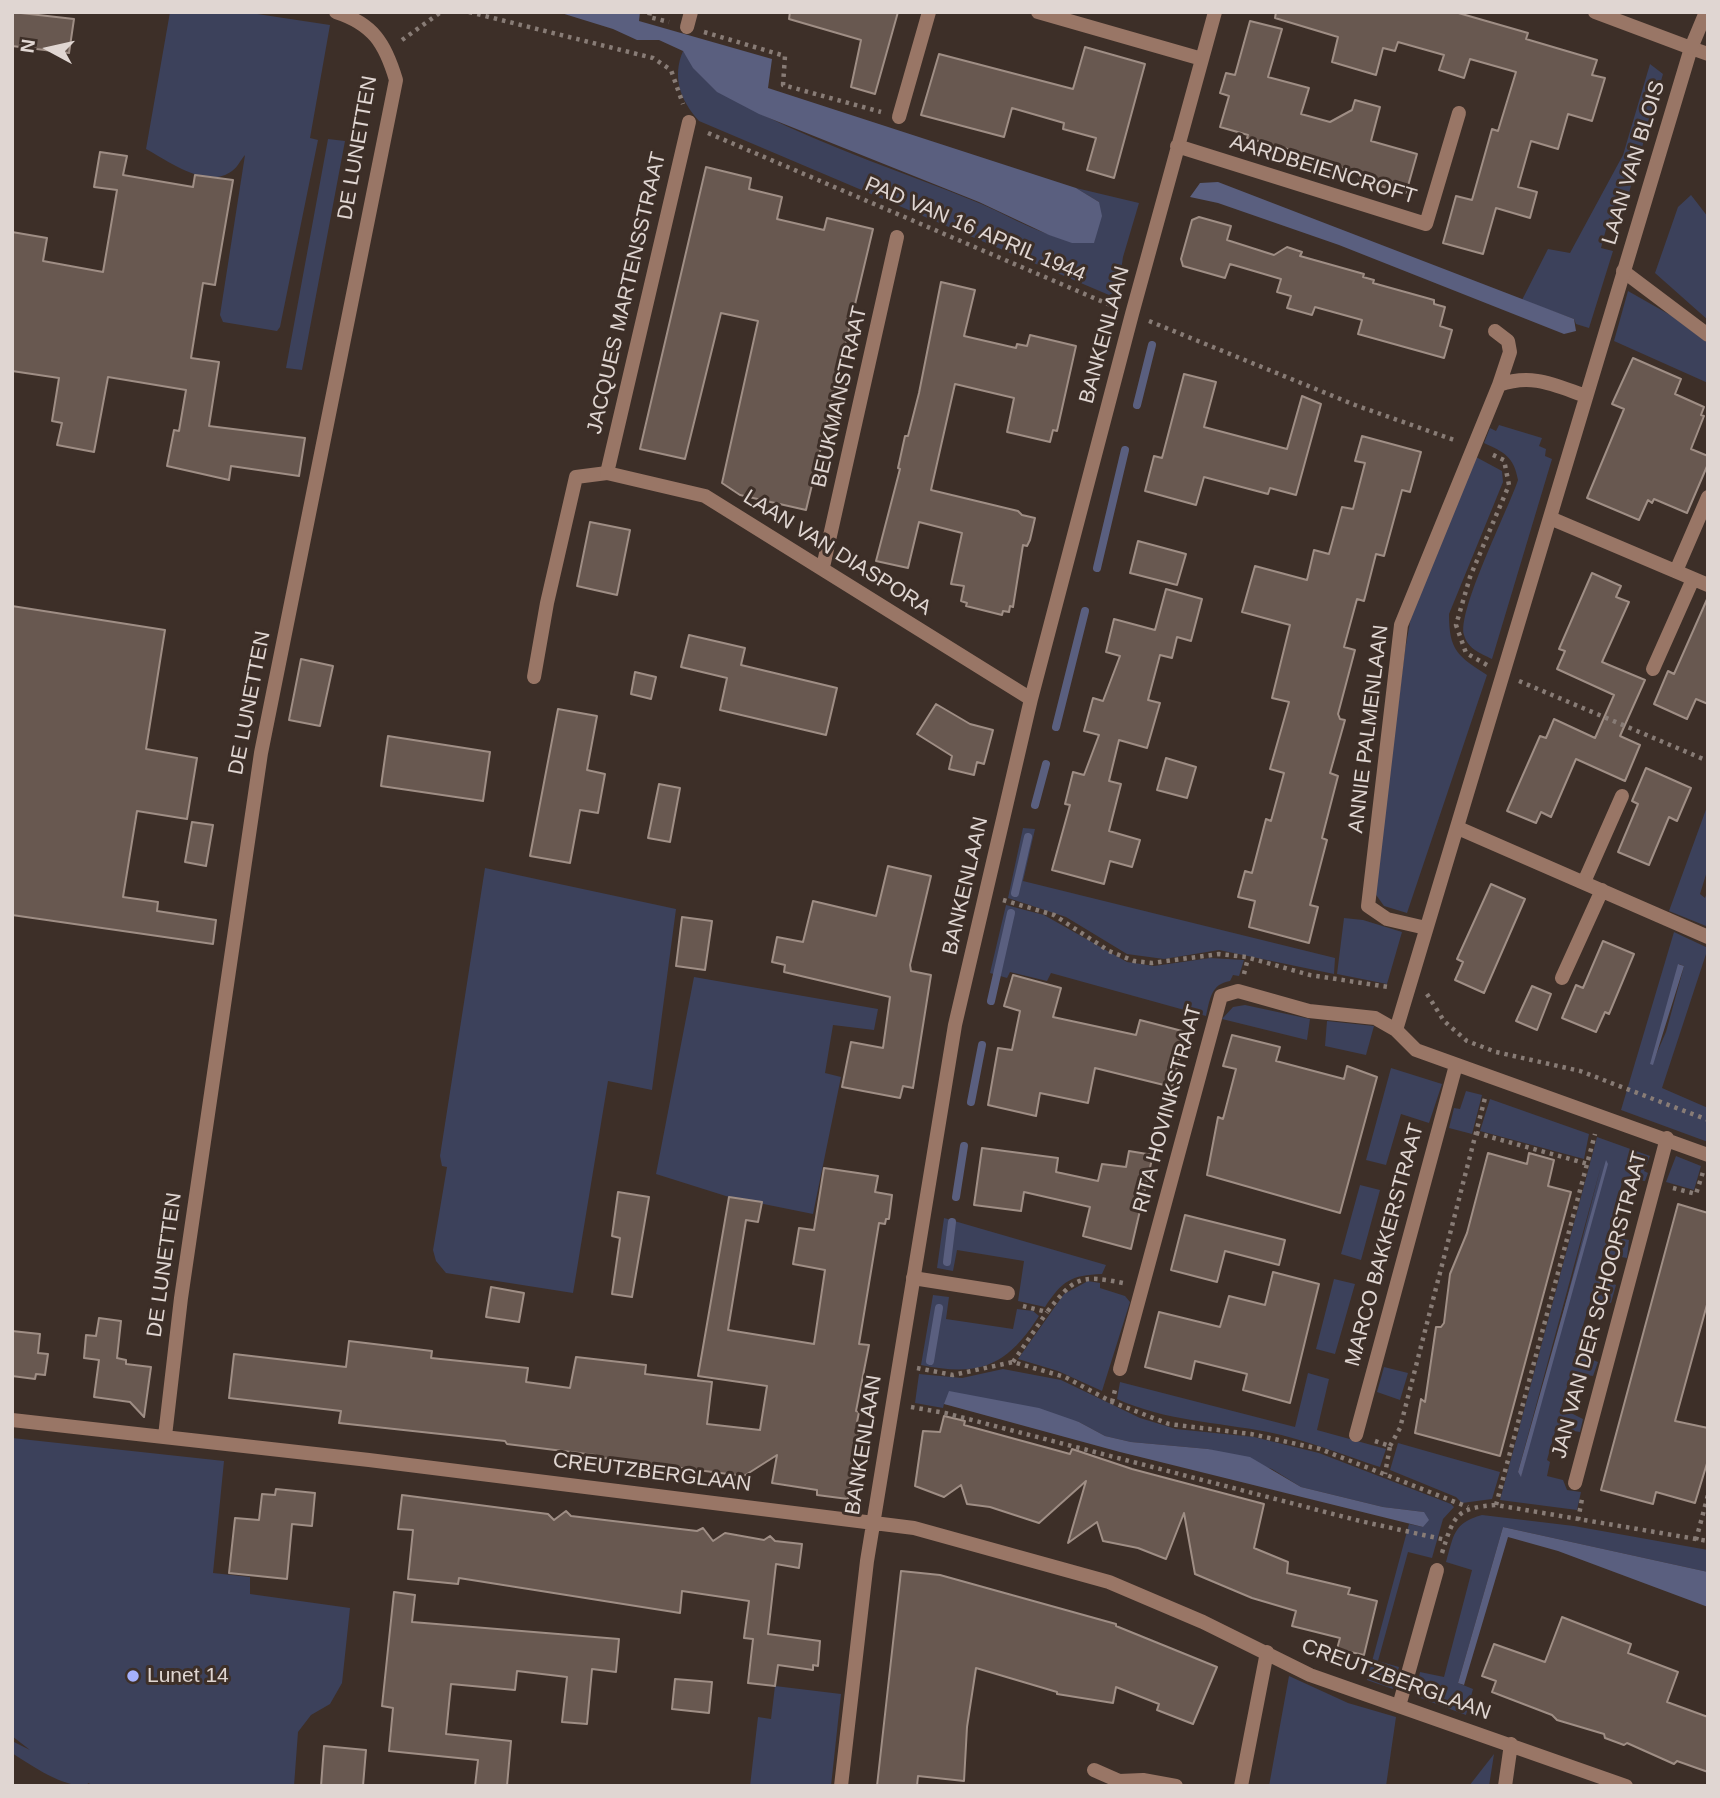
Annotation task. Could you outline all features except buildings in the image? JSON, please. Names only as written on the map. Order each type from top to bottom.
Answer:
[{"type":"street","name":"DE LUNETTEN","points":[[165,1436],[181,1298],[261,753],[396,80],[387,50],[360,20],[336,12]]},
{"type":"street","points":[[898,117],[929,12]]},
{"type":"street","points":[[1038,12],[1202,59]]},
{"type":"street","name":"BANKENLAAN","points":[[841,1786],[873,1521],[955,1025],[1031,699],[1215,12]]},
{"type":"street","points":[[1595,12],[1708,54]]},
{"type":"street","name":"LAAN VAN BLOIS","points":[[1706,12],[1691,48],[1623,271],[1708,335]]},
{"type":"street","name":"AARDBEIENCROFT","points":[[1177,146],[1426,224],[1460,113]]},
{"type":"street","name":"JACQUES MARTENSSTRAAT","points":[[607,473],[689,122]]},
{"type":"street","name":"BEUKMANSTRAAT","points":[[823,567],[897,237]]},
{"type":"street","points":[[1623,271],[1396,1030],[1416,1050],[1667,1138],[1708,1155]]},
{"type":"street","name":"ANNIE PALMENLAAN","points":[[1426,928],[1387,919],[1368,906],[1401,625],[1510,352],[1508,341],[1494,331]]},
{"type":"street","points":[[1499,385],[1519,378],[1542,381],[1586,396]]},
{"type":"street","points":[[534,677],[547,603],[576,477],[607,473]]},
{"type":"street","name":"LAAN VAN DIASPORA","points":[[607,473],[705,496],[823,567],[1031,699]]},
{"type":"street","points":[[1676,571],[1708,497]]},
{"type":"street","points":[[1550,518],[1708,585]]},
{"type":"street","points":[[1653,669],[1693,579]]},
{"type":"street","points":[[1584,882],[1622,796]]},
{"type":"street","points":[[1458,828],[1708,937]]},
{"type":"street","points":[[1562,978],[1602,890]]},
{"type":"street","name":"RITA HOVINKSTRAAT","points":[[1120,1369],[1221,996],[1238,991],[1309,1011],[1376,1018],[1396,1030]]},
{"type":"street","name":"MARCO BAKKERSTRAAT","points":[[1356,1435],[1456,1065]]},
{"type":"street","name":"JAN VAN DER SCHOORSTRAAT","points":[[1575,1483],[1667,1138]]},
{"type":"street","points":[[913,1278],[1008,1293]]},
{"type":"street","name":"CREUTZBERGLAAN","points":[[12,1420],[165,1436],[914,1528],[1109,1582],[1267,1652],[1310,1675],[1626,1786]]},
{"type":"street","points":[[1399,1706],[1437,1570]]},
{"type":"street","name":"CREUTZBERGLAAN","points":[[1241,1786],[1267,1652]]},
{"type":"street","points":[[1505,1786],[1511,1744]]},
{"type":"street","points":[[1094,1770],[1119,1781],[1143,1780],[1176,1786]]},
{"type":"path","points":[[387,50],[440,12]]},
{"type":"path","points":[[469,12],[653,58],[671,70],[689,122]]},
{"type":"path","points":[[650,12],[649,17],[689,19],[785,56],[783,85],[898,117]]},
{"type":"path","name":"PAD VAN 16 APRIL 1944","points":[[689,122],[718,138],[1132,314],[1355,405],[1504,460],[1509,485],[1470,577],[1456,625],[1466,653],[1503,674]]},
{"type":"path","points":[[1503,674],[1708,761]]},
{"type":"path","points":[[985,897],[1054,915],[1109,951],[1134,961],[1152,963],[1219,954],[1248,958],[1310,975],[1429,995],[1444,1021],[1467,1041],[1496,1052],[1580,1071],[1708,1120]]},
{"type":"path","points":[[1496,1505],[1600,1114]]},
{"type":"path","points":[[1385,1474],[1390,1446],[1400,1428],[1476,1133],[1588,1164]]},
{"type":"path","points":[[1666,1186],[1696,1194],[1708,1155]]},
{"type":"path","points":[[1013,1362],[1067,1287],[1087,1277],[1142,1287]]},
{"type":"path","points":[[1008,1293],[1012,1303],[1047,1312]]},
{"type":"path","points":[[899,1365],[953,1375],[1013,1362],[1065,1377],[1112,1402],[1169,1424],[1251,1434],[1320,1449],[1468,1507],[1496,1505],[1708,1541]]},
{"type":"path","points":[[893,1404],[945,1413],[1348,1518],[1446,1540]]},
{"type":"path","points":[[1356,1435],[1390,1446]]},
{"type":"path","points":[[1696,1541],[1708,1495]]},
{"type":"path","points":[[1437,1570],[1454,1520],[1468,1507]]},
{"type":"shaded area","points":[[170,12],[244,12],[330,25],[310,138],[318,140],[277,331],[223,322],[220,315],[245,155],[232,171],[211,177],[188,172],[146,149]]},
{"type":"shaded area","points":[[558,12],[640,12],[639,21],[772,59],[768,88],[1076,188],[1099,202],[1102,216],[1094,243],[1072,243],[1049,235],[979,202],[759,114],[717,92],[693,68],[683,51],[659,40],[637,40],[613,29]]},
{"type":"shaded area","points":[[683,51],[718,87],[761,114],[813,138],[974,201],[1047,234],[1094,242],[1099,202],[1076,188],[1139,203],[1123,257],[1118,291],[1109,295],[699,121],[687,105],[680,88],[678,70]]},
{"type":"shaded area","points":[[1650,64],[1663,74],[1621,221],[1609,218],[1601,248],[1613,251],[1589,328],[1576,324],[1574,319],[1522,300],[1548,249],[1570,253],[1623,155]]},
{"type":"shaded area","points":[[328,139],[345,141],[302,370],[286,368]]},
{"type":"shaded area","points":[[1218,182],[1574,319],[1576,331],[1564,334],[1339,245],[1218,203],[1190,197],[1200,183]]},
{"type":"shaded area","points":[[1691,195],[1708,217],[1708,320],[1655,273],[1678,207]]},
{"type":"shaded area","points":[[1628,291],[1672,316],[1708,343],[1708,383],[1614,341]]},
{"type":"shaded area","points":[[1499,425],[1542,438],[1539,446],[1546,449],[1545,456],[1552,459],[1492,659],[1468,644],[1464,635],[1464,623],[1475,583],[1518,480],[1514,466],[1507,456],[1484,443],[1490,428],[1496,431]]},
{"type":"shaded area","points":[[1476,457],[1502,471],[1503,482],[1449,614],[1449,626],[1457,651],[1487,675],[1407,913],[1384,906],[1374,892],[1405,650],[1411,617]]},
{"type":"shaded area","points":[[1708,804],[1708,868],[1700,894],[1705,898],[1708,890],[1706,926],[1669,911]]},
{"type":"shaded area","points":[[1023,828],[1035,829],[1023,881],[1335,958],[1334,974],[1219,950],[1164,959],[1127,954],[1066,917],[1008,898]]},
{"type":"shaded area","points":[[485,868],[676,909],[652,1090],[608,1081],[573,1293],[446,1273],[436,1261],[433,1250],[447,1167],[442,1166],[440,1156]]},
{"type":"shaded area","points":[[1006,905],[1044,915],[1127,962],[1154,966],[1210,958],[1244,960],[1239,976],[1233,975],[1230,981],[1215,989],[1206,1016],[1051,973],[1047,981],[1010,972],[1007,978],[990,973]]},
{"type":"shaded area","points":[[1344,918],[1363,920],[1402,932],[1387,984],[1337,974]]},
{"type":"shaded area","points":[[1674,932],[1708,948],[1662,1088],[1708,1108],[1708,1142],[1621,1110]],"holes":[[[1679,964],[1684,966],[1666,1032],[1652,1064]]]},
{"type":"shaded area","points":[[1678,964],[1684,966],[1653,1065],[1650,1064]]},
{"type":"shaded area","points":[[694,977],[878,1009],[874,1030],[833,1025],[825,1073],[841,1077],[813,1214],[729,1197],[656,1174]]},
{"type":"shaded area","points":[[1245,1005],[1310,1019],[1307,1040],[1222,1019],[1233,1007]]},
{"type":"shaded area","points":[[1327,1021],[1374,1026],[1366,1055],[1325,1046]]},
{"type":"shaded area","points":[[1391,1068],[1442,1084],[1429,1123],[1401,1114],[1386,1165],[1366,1160]]},
{"type":"shaded area","points":[[1466,1091],[1482,1095],[1472,1134],[1449,1128],[1454,1108],[1460,1109]]},
{"type":"shaded area","points":[[1490,1099],[1589,1134],[1584,1159],[1480,1131]]},
{"type":"shaded area","points":[[1597,1137],[1650,1156],[1644,1171],[1648,1173],[1645,1181],[1623,1179],[1608,1235],[1629,1240],[1627,1258],[1603,1254],[1595,1277],[1616,1285],[1611,1303],[1591,1298],[1575,1353],[1598,1362],[1593,1376],[1571,1373],[1561,1408],[1583,1419],[1580,1432],[1556,1428],[1547,1460],[1550,1462],[1547,1476],[1563,1480],[1567,1490],[1581,1492],[1577,1510],[1500,1500]],"holes":[[[1601,1166],[1521,1476],[1518,1472]]]},
{"type":"shaded area","points":[[1676,1156],[1701,1166],[1694,1190],[1666,1182]]},
{"type":"shaded area","points":[[1606,1160],[1608,1164],[1521,1477],[1518,1472]]},
{"type":"shaded area","points":[[1360,1185],[1380,1190],[1361,1260],[1341,1254]]},
{"type":"shaded area","points":[[944,1218],[1106,1265],[1102,1274],[1082,1276],[1062,1285],[1045,1307],[1018,1301],[1024,1261],[957,1250],[953,1271],[937,1268]]},
{"type":"shaded area","points":[[1334,1279],[1355,1284],[1335,1354],[1316,1349]]},
{"type":"shaded area","points":[[1088,1281],[1100,1283],[1100,1288],[1125,1296],[1130,1302],[1102,1391],[1058,1371],[1018,1359],[1064,1294]]},
{"type":"shaded area","points":[[933,1295],[949,1297],[946,1319],[1013,1329],[1017,1309],[1033,1311],[1039,1316],[1015,1346],[990,1364],[960,1369],[921,1365]]},
{"type":"shaded area","points":[[1384,1367],[1408,1373],[1400,1400],[1377,1392]]},
{"type":"shaded area","points":[[1003,1369],[1061,1380],[1140,1418],[1176,1429],[1254,1437],[1319,1453],[1451,1504],[1454,1507],[1443,1519],[1432,1558],[1408,1552],[1378,1661],[1399,1667],[1393,1689],[1367,1680],[1409,1524],[1423,1527],[1424,1512],[1383,1507],[1301,1487],[1272,1469],[1208,1449],[1131,1442],[1105,1436],[1079,1422],[944,1404],[943,1408],[915,1403],[919,1374],[962,1378]]},
{"type":"shaded area","points":[[1308,1373],[1329,1379],[1317,1430],[1386,1449],[1380,1467],[1282,1435],[1154,1412],[1117,1399],[1120,1382],[1295,1427]]},
{"type":"shaded area","points":[[949,1391],[1039,1408],[1079,1422],[1105,1436],[1131,1442],[1208,1449],[1250,1457],[1301,1487],[1383,1507],[1424,1512],[1429,1520],[1423,1527],[1120,1452],[944,1404]]},
{"type":"shaded area","points":[[12,1438],[224,1461],[213,1573],[250,1577],[250,1594],[350,1608],[342,1683],[330,1704],[311,1715],[298,1732],[294,1786],[77,1785],[48,1775],[12,1753],[12,1741],[30,1750],[12,1736]]},
{"type":"shaded area","points":[[1398,1443],[1500,1472],[1492,1499],[1462,1503],[1456,1497],[1390,1470]]},
{"type":"shaded area","points":[[1482,1515],[1574,1526],[1708,1550],[1708,1572],[1503,1527],[1458,1683],[1473,1689],[1466,1715],[1415,1696],[1420,1672],[1444,1677],[1472,1570],[1446,1562],[1456,1531],[1465,1522]]},
{"type":"shaded area","points":[[1503,1527],[1708,1572],[1708,1607],[1558,1551],[1508,1537],[1464,1685],[1458,1683]]},
{"type":"shaded area","points":[[1289,1676],[1348,1703],[1396,1717],[1386,1786],[1269,1786]]},
{"type":"shaded area","points":[[775,1686],[841,1694],[831,1786],[750,1786],[758,1717],[771,1719]]},
{"type":"shaded area","points":[[1494,1754],[1489,1786],[1469,1786]]},
{"type":"waterway","points":[[1137,405],[1152,345]]},
{"type":"waterway","points":[[1097,568],[1125,450]]},
{"type":"waterway","points":[[1056,727],[1085,611]]},
{"type":"waterway","points":[[1035,805],[1046,764]]},
{"type":"waterway","points":[[1015,893],[1028,837]]},
{"type":"waterway","points":[[991,1001],[1011,913]]},
{"type":"waterway","points":[[971,1102],[982,1045]]},
{"type":"waterway","points":[[956,1197],[964,1146]]},
{"type":"waterway","points":[[947,1262],[952,1222]]},
{"type":"waterway","points":[[930,1361],[939,1308]]},
{"type":"place","name":"Lunet 14","points":[[133,1676]]}]
